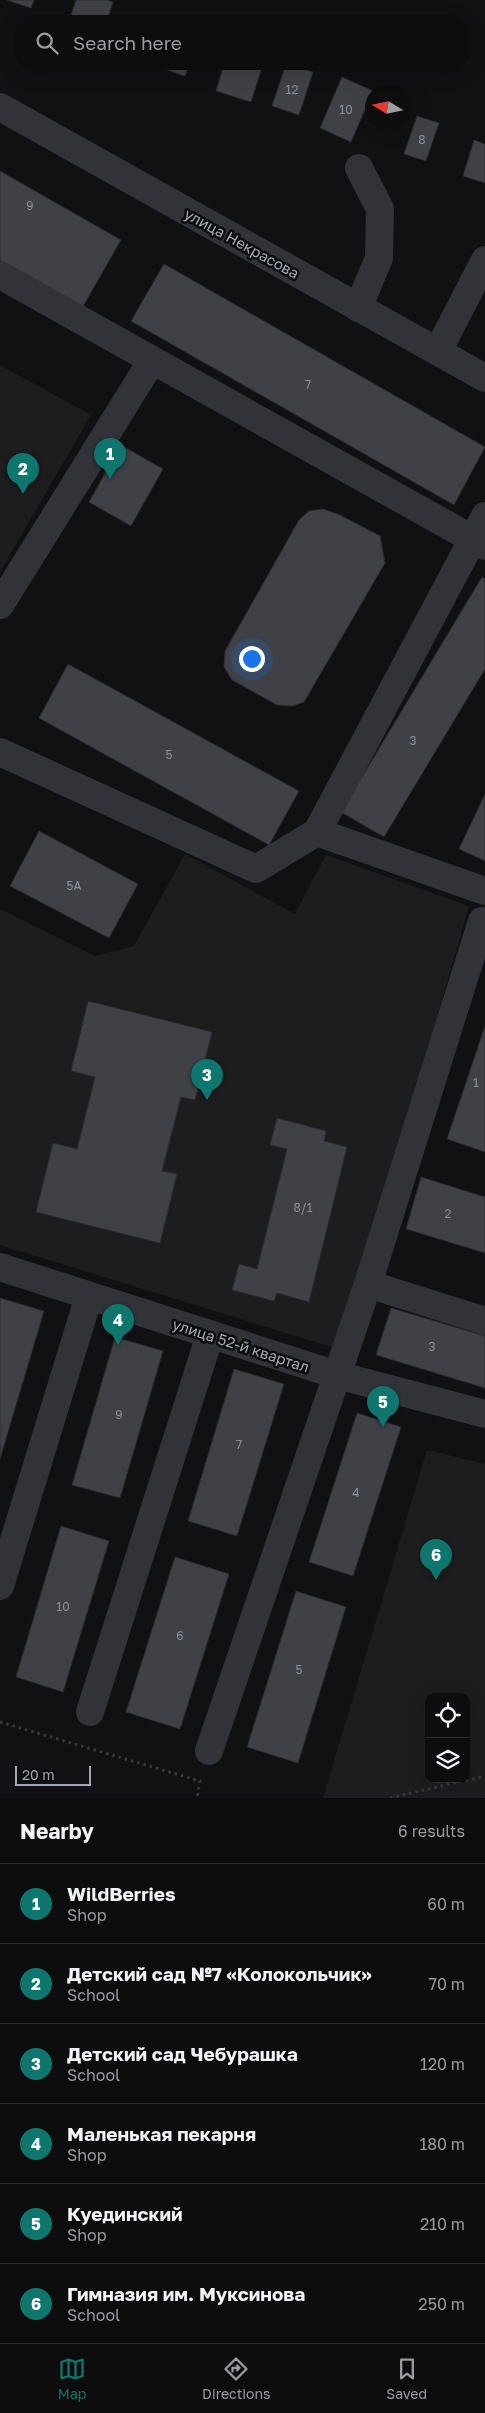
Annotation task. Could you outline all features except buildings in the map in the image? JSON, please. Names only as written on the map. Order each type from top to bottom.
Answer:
[{"type":"street","name":"улица Некрасова","points":[[0,108],[485,378]]},
{"type":"street","points":[[358,308],[379,258],[380,209],[360,168]]},
{"type":"street","points":[[438,351],[485,260]]},
{"type":"street","points":[[0,275],[151,362],[481,534],[317,832],[256,869],[0,752]]},
{"type":"street","points":[[0,605],[151,362]]},
{"type":"street","points":[[209,1751],[368,1284],[484,921],[485,891],[317,832]]},
{"type":"street","name":"улица 52-й квартал","points":[[0,1268],[336,1375],[485,1414]]},
{"type":"street","points":[[368,1284],[485,1321]]},
{"type":"street","points":[[0,1586],[89,1296]]},
{"type":"street","points":[[90,1712],[210,1335]]},
{"type":"path","points":[[0,1722],[200,1781],[196,1798]]},
{"type":"path","points":[[390,1798],[485,1776]]},
{"type":"shaded area","points":[[0,365],[91,415],[0,572]]},
{"type":"shaded area","points":[[185,854],[295,914],[326,855],[469,906],[341,1350],[0,1245],[0,909],[95,956],[134,946]]},
{"type":"shaded area","points":[[427,1450],[485,1464],[485,1798],[323,1798]]},
{"type":"place","name":"WildBerries","points":[[110,479]]},
{"type":"place","name":"Детский сад №7 «Колокольчик»","points":[[23,494]]},
{"type":"place","name":"Детский сад Чебурашка","points":[[207,1100]]},
{"type":"place","name":"Маленькая пекарня","points":[[118,1345]]},
{"type":"place","name":"Куединский","points":[[383,1427]]},
{"type":"place","name":"Гимназия им. Муксинова","points":[[436,1580]]}]
